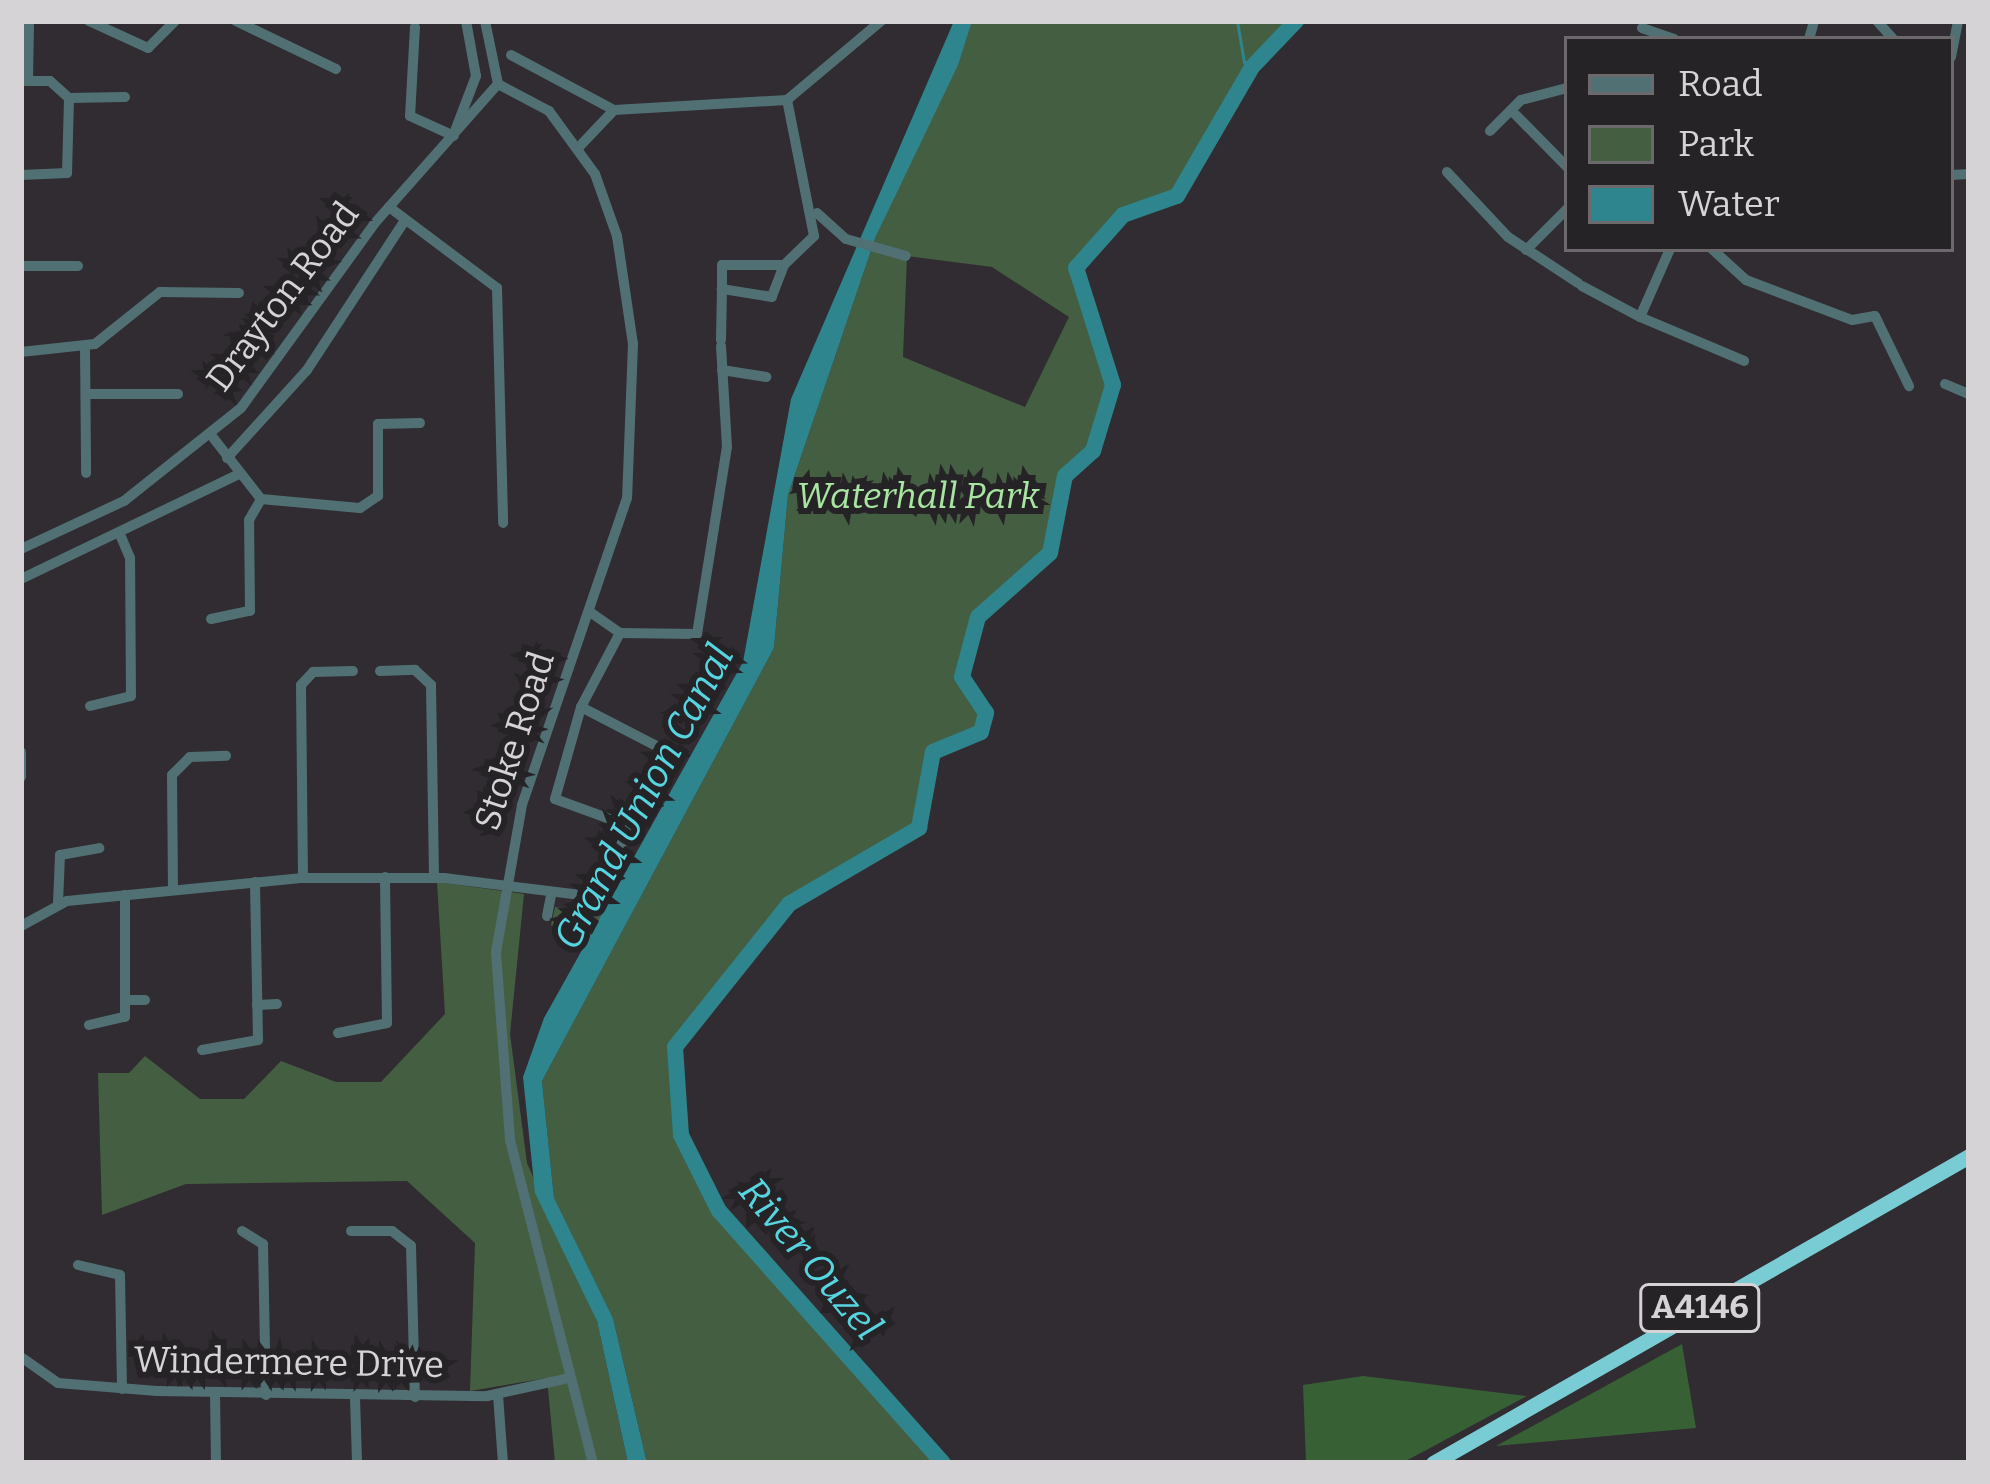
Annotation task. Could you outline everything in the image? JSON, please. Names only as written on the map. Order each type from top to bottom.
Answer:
[{"type":"highway","name":"A4146","points":[[1433,1463],[1969,1156]]},
{"type":"street","points":[[89,21],[148,48],[175,21]]},
{"type":"street","points":[[236,21],[335,69]]},
{"type":"street","points":[[466,21],[476,76],[496,80],[484,21]]},
{"type":"street","points":[[511,56],[614,110],[787,100],[880,21]]},
{"type":"street","points":[[29,23],[25,81],[69,98],[125,97]]},
{"type":"street","points":[[415,27],[410,116],[454,135]]},
{"type":"street","name":"Drayton Road","points":[[454,135],[476,76]]},
{"type":"street","name":"Drayton Road","points":[[21,549],[114,508],[211,435],[280,365],[389,207],[488,98],[496,80]]},
{"type":"street","name":"Stoke Road","points":[[496,80],[542,105],[579,147],[617,236],[634,361],[627,498],[502,886],[501,1079],[564,1379],[592,1463]]},
{"type":"street","points":[[1490,131],[1511,110],[1564,89]]},
{"type":"street","points":[[473,91],[488,98]]},
{"type":"street","points":[[67,173],[69,98]]},
{"type":"street","points":[[722,289],[772,297],[784,265],[809,246],[817,213],[787,100]]},
{"type":"street","points":[[579,147],[614,110]]},
{"type":"street","points":[[1511,110],[1564,164]]},
{"type":"street","points":[[1447,172],[1526,250],[1580,285],[1640,317],[1744,361]]},
{"type":"street","points":[[21,175],[81,177]]},
{"type":"street","points":[[389,207],[497,288],[503,523]]},
{"type":"street","points":[[1526,250],[1564,211]]},
{"type":"street","points":[[817,213],[858,244],[906,256]]},
{"type":"street","name":"Drayton Road","points":[[227,458],[307,370],[405,220]]},
{"type":"street","points":[[1640,317],[1669,252]]},
{"type":"street","points":[[1715,252],[1746,280],[1837,315],[1875,316],[1909,386]]},
{"type":"street","points":[[590,612],[620,633],[698,634],[723,494],[722,265],[784,265]]},
{"type":"street","points":[[21,266],[77,266]]},
{"type":"street","points":[[21,352],[85,346],[160,292],[239,293]]},
{"type":"street","points":[[85,346],[86,473]]},
{"type":"street","points":[[722,370],[766,377]]},
{"type":"street","points":[[1945,384],[1969,394]]},
{"type":"street","points":[[88,394],[178,394]]},
{"type":"street","points":[[211,435],[261,499],[371,505],[378,424],[420,423]]},
{"type":"street","points":[[21,579],[238,474]]},
{"type":"street","points":[[211,619],[250,611],[249,520],[261,499]]},
{"type":"street","points":[[91,706],[131,696],[130,557],[119,532]]},
{"type":"street","points":[[21,926],[58,903],[303,878],[434,878],[551,896],[589,896],[632,827],[555,799],[581,707],[620,633]]},
{"type":"street","points":[[380,670],[416,670],[430,685],[434,878]]},
{"type":"street","points":[[303,878],[302,685],[314,672],[353,671]]},
{"type":"street","points":[[581,707],[668,752]]},
{"type":"street","points":[[21,752],[21,777]]},
{"type":"street","points":[[173,890],[171,792],[183,761],[226,756]]},
{"type":"street","points":[[153,793],[171,792]]},
{"type":"street","points":[[58,903],[60,855],[99,848]]},
{"type":"street","points":[[338,1033],[388,1023],[385,878]]},
{"type":"street","points":[[202,1050],[246,1049],[258,1040],[255,882]]},
{"type":"street","points":[[89,1025],[118,1024],[125,1000],[125,895]]},
{"type":"street","points":[[547,916],[551,896]]},
{"type":"street","points":[[125,1000],[146,1000]]},
{"type":"street","points":[[257,1005],[277,1004]]},
{"type":"street","points":[[242,1231],[263,1244],[266,1394]]},
{"type":"street","points":[[351,1232],[392,1231],[411,1246],[416,1397]]},
{"type":"street","points":[[78,1265],[120,1275],[122,1389]]},
{"type":"street","name":"Windermere Drive","points":[[21,1357],[58,1383],[215,1393],[355,1398],[498,1395],[564,1379]]},
{"type":"street","points":[[215,1393],[216,1463]]},
{"type":"street","points":[[498,1395],[503,1463]]},
{"type":"street","points":[[355,1398],[357,1463]]},
{"type":"green space","name":"Waterhall Park","points":[[972,21],[1296,21],[1252,67],[1177,196],[1123,215],[1076,268],[1113,385],[1093,451],[1065,476],[1050,553],[978,617],[962,677],[985,723],[933,752],[919,828],[789,904],[675,1047],[681,1135],[719,1211],[943,1463],[647,1463],[613,1318],[554,1199],[542,1081],[774,648],[788,495],[876,236]],"holes":[[[907,256],[992,267],[1069,317],[1025,407],[903,357]]]},
{"type":"green space","points":[[613,879],[622,881],[585,953],[551,925],[555,907],[590,910]]},
{"type":"green space","points":[[437,882],[524,894],[510,1034],[527,1163],[597,1321],[628,1463],[555,1463],[547,1378],[470,1391],[475,1243],[407,1181],[186,1184],[102,1215],[98,1073],[129,1073],[145,1056],[200,1099],[244,1099],[281,1061],[336,1082],[381,1082],[445,1014]]},
{"type":"green space","points":[[1682,1344],[1696,1428],[1496,1446]]},
{"type":"green space","points":[[1363,1376],[1527,1396],[1402,1463],[1306,1463],[1303,1385]]},
{"type":"water","points":[[954,21],[972,21],[958,65],[876,236],[788,495],[774,648],[542,1081],[554,1198],[613,1318],[647,1463],[628,1463],[597,1321],[535,1193],[523,1077],[544,1018],[743,662],[791,399]]},
{"type":"waterway","points":[[1237,21],[1244,62],[1257,64]]},
{"type":"waterway","name":"River Ouzel","points":[[943,1463],[719,1211],[681,1135],[675,1047],[789,904],[919,828],[933,752],[981,732],[986,713],[962,677],[978,617],[1050,553],[1065,476],[1093,451],[1113,385],[1076,268],[1123,215],[1177,196],[1252,67],[1296,21]]},
{"type":"water label","name":"Grand Union Canal","points":[[644,797]]}]
